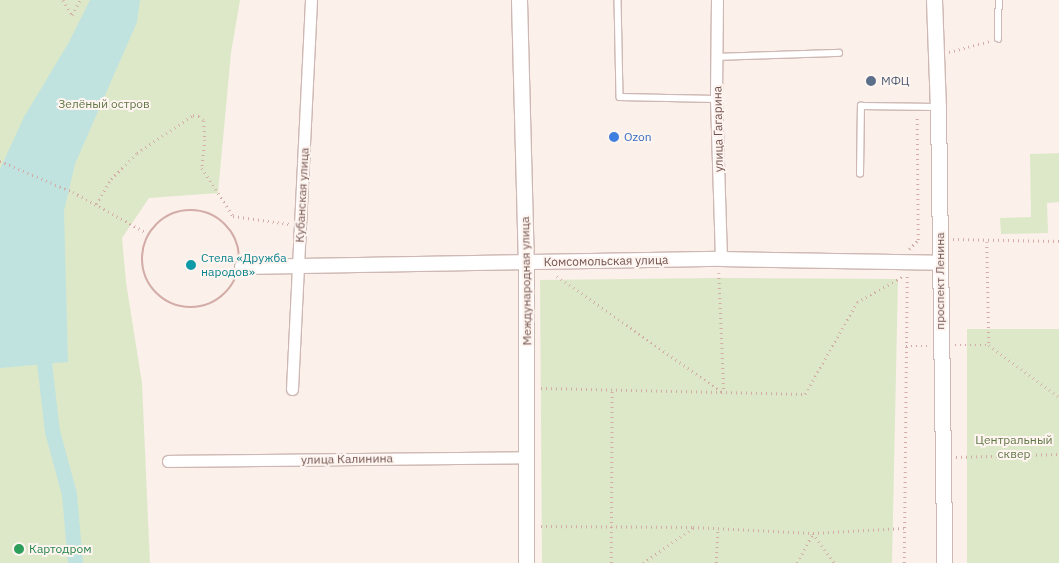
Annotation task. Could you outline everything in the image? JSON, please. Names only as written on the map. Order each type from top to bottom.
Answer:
[{"type":"main road","name":"Международная улица","points":[[519,0],[526,262],[526,563]]},
{"type":"main road","name":"проспект Ленина","points":[[934,0],[938,107],[944,563]]},
{"type":"street","name":"Кубанская улица","points":[[292,389],[310,0]]},
{"type":"street","name":"улица Гагарина","points":[[717,0],[716,99],[721,259]]},
{"type":"street","name":"Комсомольская улица","points":[[242,267],[721,259],[907,268],[940,263]]},
{"type":"street","name":"улица Калинина","points":[[168,461],[526,457]]},
{"type":"lane","points":[[618,0],[620,97],[716,99]]},
{"type":"lane","points":[[998,39],[999,0]]},
{"type":"lane","points":[[716,58],[840,53]]},
{"type":"lane","points":[[860,174],[860,106],[938,107]]},
{"type":"path","points":[[63,0],[72,15],[80,0]]},
{"type":"path","points":[[936,55],[998,39]]},
{"type":"path","points":[[904,563],[907,268],[908,250],[918,240],[916,107]]},
{"type":"path","points":[[96,204],[111,179],[137,153],[192,115],[199,116],[204,121],[202,168],[233,216],[300,225]]},
{"type":"path","points":[[0,161],[73,192],[147,233]]},
{"type":"path","points":[[195,209],[221,218],[238,240],[242,267],[229,294],[203,309],[174,307],[150,290],[140,262],[147,233],[168,214],[195,209]]},
{"type":"path","points":[[971,239],[987,242],[1059,241]]},
{"type":"path","points":[[987,242],[989,345],[1059,397]]},
{"type":"path","points":[[541,388],[805,394],[857,302],[907,268]]},
{"type":"path","points":[[551,273],[565,280],[724,393]]},
{"type":"path","points":[[719,273],[724,393]]},
{"type":"path","points":[[611,563],[612,390]]},
{"type":"path","points":[[942,458],[1059,454]]},
{"type":"path","points":[[526,526],[694,527],[814,532],[904,528]]},
{"type":"path","points":[[643,563],[694,527]]},
{"type":"path","points":[[716,563],[718,528]]},
{"type":"path","points":[[797,563],[814,532]]},
{"type":"path","points":[[814,532],[834,563]]},
{"type":"green space","name":"Зелёный остров","points":[[0,0],[240,0],[231,53],[218,193],[149,198],[122,238],[126,282],[142,383],[150,563],[0,563]]},
{"type":"green space","points":[[1059,153],[1059,202],[1047,203],[1048,233],[1001,234],[1000,218],[1031,217],[1030,154]]},
{"type":"green space","points":[[718,278],[898,279],[892,563],[542,563],[540,280]]},
{"type":"green space","name":"Центральный сквер","points":[[967,329],[1059,329],[1059,563],[967,563]]},
{"type":"water","points":[[90,0],[140,0],[137,22],[75,164],[64,211],[68,362],[0,368],[0,169],[24,117],[69,42]]},
{"type":"waterway","points":[[42,345],[52,431],[69,494],[75,563]]},
{"type":"place","name":"МФЦ","points":[[871,81]]},
{"type":"place","name":"Ozon","points":[[614,137]]},
{"type":"place","name":"Стела «Дружба народов»","points":[[191,265]]},
{"type":"place","name":"Картодром","points":[[19,549]]}]
